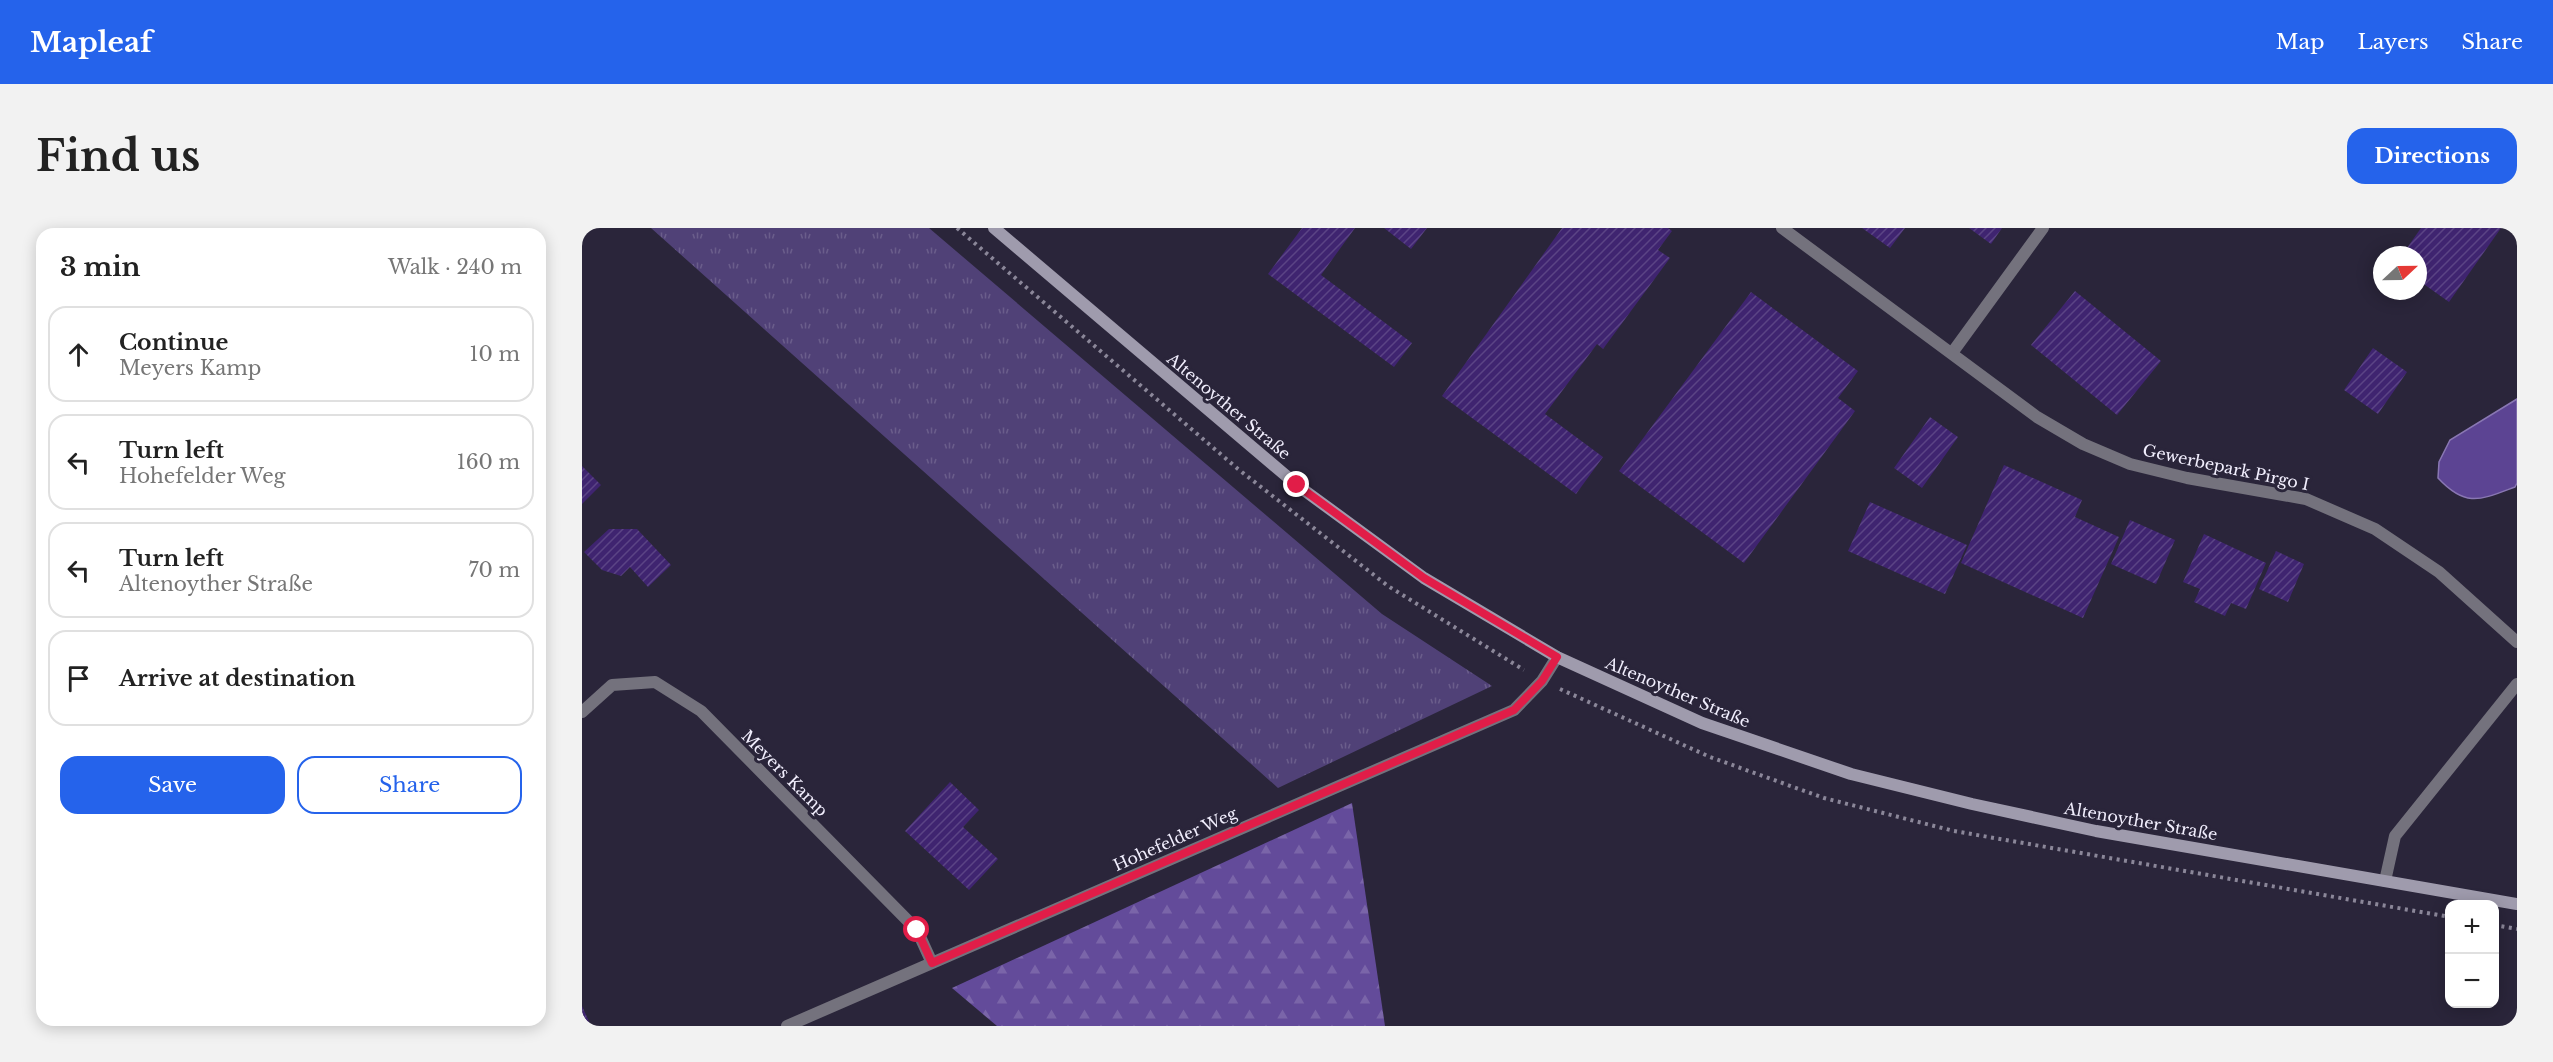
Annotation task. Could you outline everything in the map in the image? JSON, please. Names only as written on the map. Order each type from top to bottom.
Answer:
[{"type":"main road","name":"Altenoyther Straße","points":[[994,228],[1297,485],[1424,578],[1557,657],[1702,723],[1851,774],[1972,804],[2096,831],[2517,904]]},
{"type":"street","name":"Gewerbepark Pirgo I","points":[[1782,228],[2037,417],[2083,444],[2121,460],[2187,478],[2306,499],[2375,529],[2439,572],[2517,642]]},
{"type":"street","points":[[1952,353],[2043,228]]},
{"type":"street","name":"Hohefelder Weg","points":[[787,1026],[1514,710],[1542,681],[1557,657]]},
{"type":"street","name":"Meyers Kamp","points":[[582,712],[612,685],[655,682],[701,711],[917,930],[932,963]]},
{"type":"street","points":[[2385,881],[2395,836],[2517,684]]},
{"type":"path","points":[[957,228],[1238,469],[1388,586],[1542,681],[1710,757],[1824,798],[1954,831],[2445,916]]},
{"type":"path","points":[[2499,926],[2517,929]]},
{"type":"green space","points":[[651,228],[929,228],[1382,614],[1492,686],[1278,788]]},
{"type":"green space","points":[[1352,803],[1385,1026],[997,1026],[952,988]]},
{"type":"shaded area","points":[[2517,399],[2517,483],[2515,487],[2474,499],[2457,494],[2448,488],[2438,478],[2439,462],[2450,440]]},
{"type":"building","points":[[1302,228],[1355,228],[1321,275],[1412,343],[1394,367],[1268,274]]},
{"type":"building","points":[[1384,228],[1427,228],[1411,249]]},
{"type":"building","points":[[1562,228],[1668,228],[1672,231],[1658,250],[1670,258],[1603,349],[1597,344],[1545,414],[1603,457],[1576,494],[1442,396]]},
{"type":"building","points":[[1862,228],[1905,228],[1890,248]]},
{"type":"building","points":[[1969,228],[2002,228],[1991,244]]},
{"type":"building","points":[[2421,228],[2501,228],[2449,302],[2427,286],[2427,246],[2408,246]]},
{"type":"building","points":[[2075,291],[2161,361],[2117,415],[2031,345]]},
{"type":"building","points":[[1751,292],[1858,371],[1838,398],[1855,411],[1744,563],[1619,471]]},
{"type":"building","points":[[2373,348],[2407,372],[2378,414],[2344,390]]},
{"type":"building","points":[[1930,417],[1958,437],[1922,488],[1894,468]]},
{"type":"building","points":[[2004,465],[2082,500],[2075,517],[2119,537],[2083,618],[1961,563]]},
{"type":"building","points":[[582,466],[601,485],[582,504]]},
{"type":"building","points":[[1870,502],[1967,545],[1945,594],[1848,551]]},
{"type":"building","points":[[2130,520],[2175,540],[2156,584],[2111,564]]},
{"type":"building","points":[[609,529],[637,529],[671,565],[648,587],[630,567],[621,576],[602,570],[584,552]]},
{"type":"building","points":[[2204,534],[2266,563],[2246,609],[2231,603],[2225,616],[2194,602],[2200,589],[2183,582]]},
{"type":"building","points":[[2276,551],[2304,564],[2288,602],[2259,589]]},
{"type":"building","points":[[950,782],[979,810],[963,827],[998,859],[969,890],[905,831]]},
{"type":"building","points":[[582,1006],[591,1026],[582,1026]]},
{"type":"route","points":[[917,930],[932,963],[1514,710],[1542,681],[1557,657],[1424,578],[1297,485]]}]
